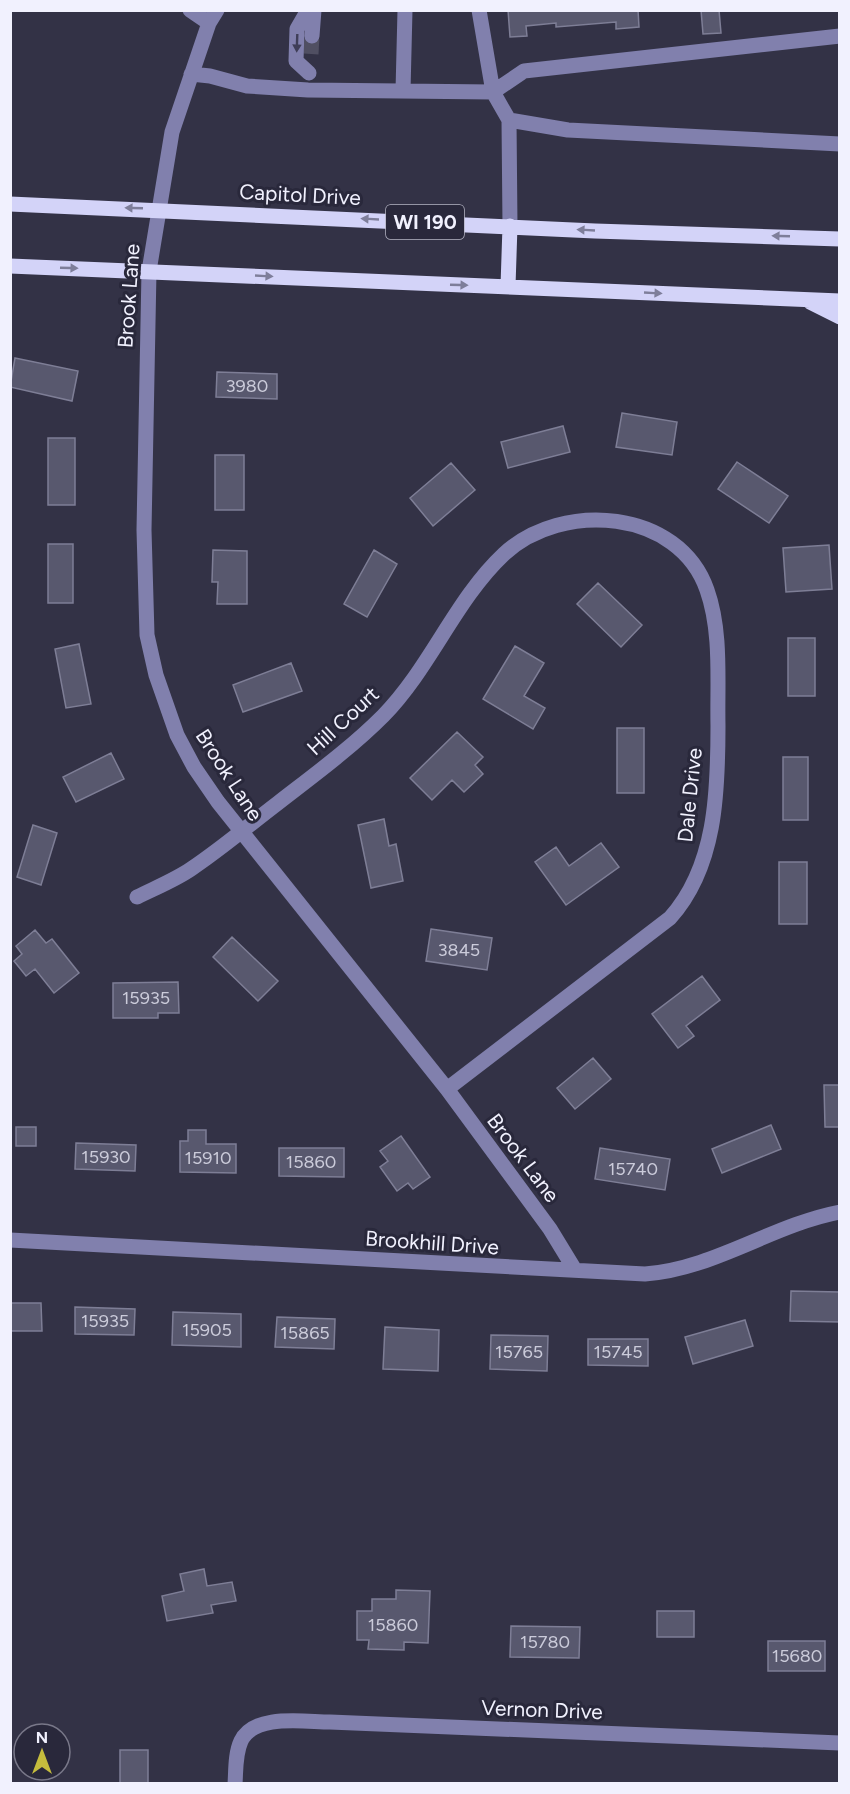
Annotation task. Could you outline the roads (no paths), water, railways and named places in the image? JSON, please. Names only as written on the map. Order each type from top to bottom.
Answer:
[{"type":"main road","name":"Capitol Drive","points":[[10,204],[159,208],[510,226],[840,239]]},
{"type":"main road","points":[[508,286],[510,226]]},
{"type":"main road","points":[[10,266],[840,301]]},
{"type":"main road","points":[[805,300],[840,317]]},
{"type":"street","points":[[190,10],[213,16]]},
{"type":"street","points":[[308,10],[297,29],[296,61],[309,73]]},
{"type":"street","points":[[312,36],[314,10]]},
{"type":"street","points":[[403,91],[405,10]]},
{"type":"street","points":[[479,10],[493,92],[509,120],[510,226]]},
{"type":"street","name":"Brook Lane","points":[[213,16],[172,132],[149,271],[144,519],[147,635],[156,675],[177,735],[194,767],[240,832],[447,1089],[550,1229],[575,1270]]},
{"type":"street","points":[[191,74],[247,86],[308,90],[493,92],[524,72],[840,36]]},
{"type":"street","points":[[308,90],[311,54]]},
{"type":"street","points":[[509,120],[568,130],[840,144]]},
{"type":"street","name":"Dale Drive","points":[[447,1089],[670,918],[690,892],[702,867],[714,807],[718,737],[715,630],[707,590],[697,569],[675,544],[610,519],[560,524],[535,534]]},
{"type":"street","name":"Hill Court","points":[[137,897],[190,870],[336,759],[384,715],[435,650],[481,579],[506,552],[535,534]]},
{"type":"street","name":"Brookhill Drive","points":[[10,1240],[517,1269],[645,1274],[669,1272],[840,1212]]},
{"type":"street","name":"Vernon Drive","points":[[235,1784],[237,1756],[245,1734],[262,1724],[330,1722],[840,1743]]},
{"type":"tunnel","points":[[311,54],[312,36]]}]
